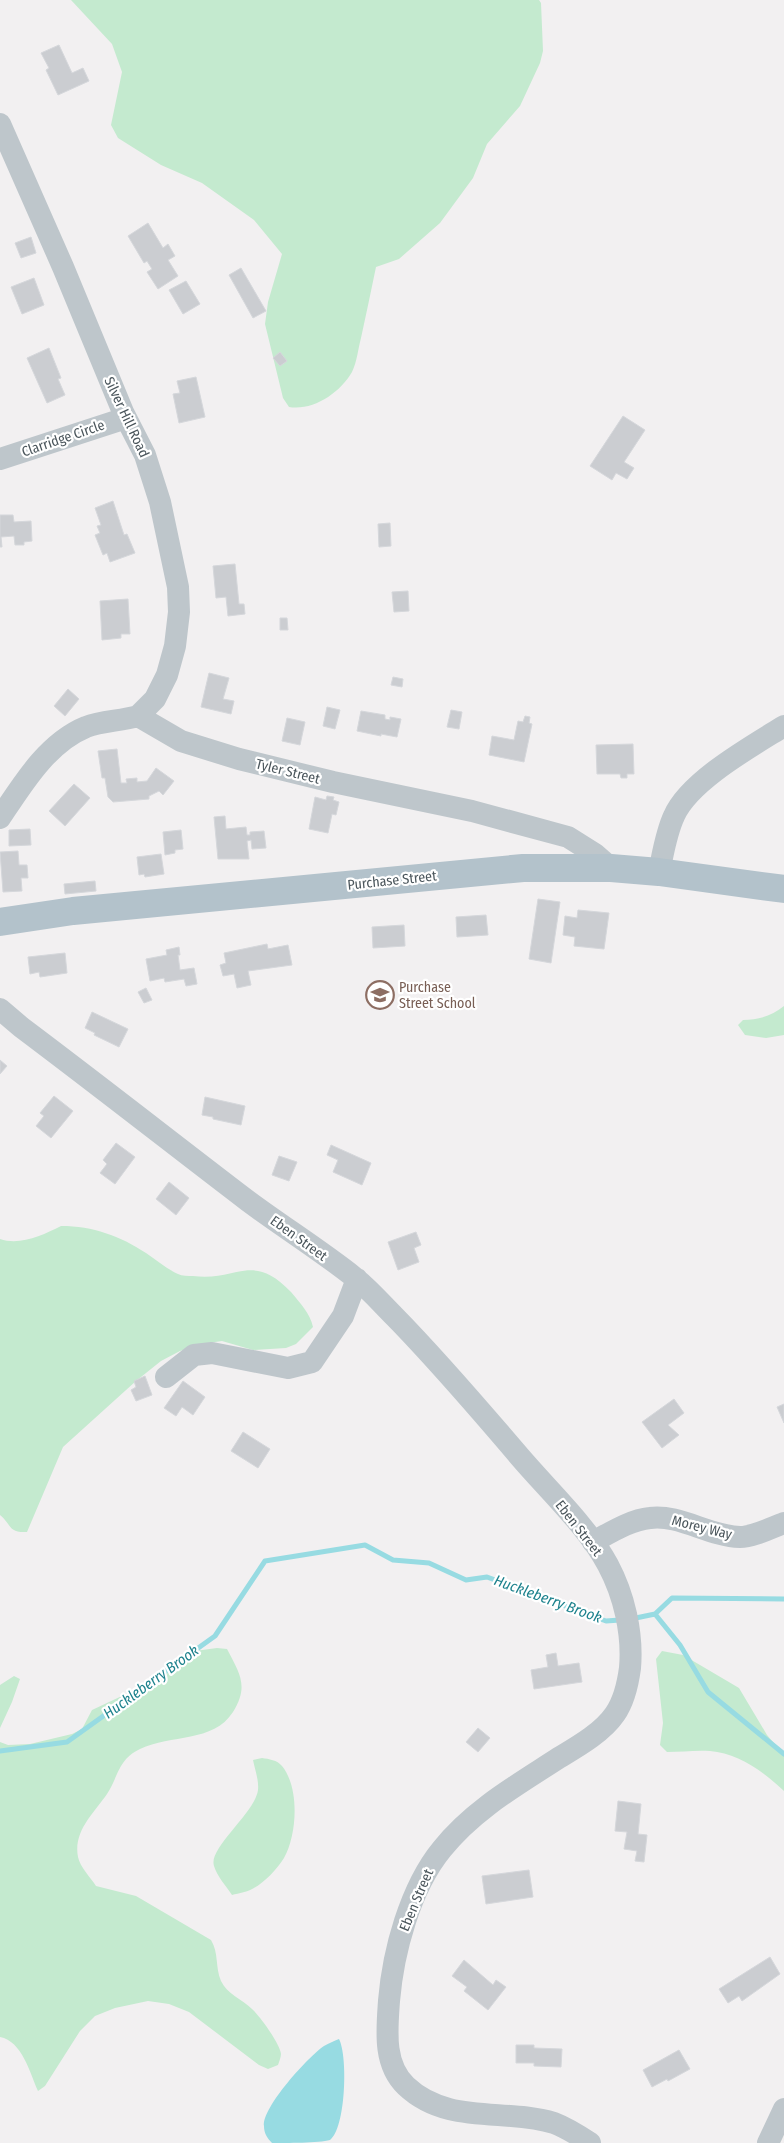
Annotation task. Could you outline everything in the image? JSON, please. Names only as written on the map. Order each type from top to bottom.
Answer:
[{"type":"main road","name":"Purchase Street","points":[[0,922],[73,911],[523,868],[611,868],[659,872],[784,890]]},
{"type":"street","name":"Silver Hill Road","points":[[0,124],[63,267],[126,418],[145,455],[160,502],[178,587],[179,612],[172,664],[155,699],[138,716]]},
{"type":"street","name":"Clarridge Circle","points":[[0,460],[126,418]]},
{"type":"street","points":[[0,818],[22,785],[48,754],[73,734],[87,727],[138,716]]},
{"type":"street","name":"Tyler Street","points":[[138,716],[182,741],[221,754],[333,782],[472,811],[568,837],[595,854],[611,868]]},
{"type":"street","points":[[659,872],[668,831],[674,815],[682,802],[709,776],[784,726]]},
{"type":"street","name":"Eben Street","points":[[0,1009],[21,1028],[235,1190],[357,1279],[411,1334],[593,1542],[608,1565],[625,1606],[630,1667],[623,1698],[614,1716],[591,1736],[508,1790],[472,1818],[439,1851],[414,1897],[397,1947],[390,1982],[386,2032],[387,2046],[399,2078],[408,2088],[432,2104],[465,2113],[533,2119],[554,2124],[570,2130],[590,2143]]},
{"type":"street","points":[[166,1377],[194,1355],[212,1353],[288,1368],[312,1362],[343,1316],[357,1279]]},
{"type":"street","name":"Morey Way","points":[[593,1542],[633,1522],[650,1518],[668,1518],[721,1535],[742,1537],[784,1524]]},
{"type":"street","points":[[768,2143],[784,2109]]},
{"type":"green space","points":[[71,0],[539,0],[541,3],[543,51],[540,63],[520,106],[487,144],[473,178],[440,223],[399,259],[376,267],[356,360],[347,380],[325,399],[298,408],[289,407],[283,398],[265,324],[268,302],[282,254],[254,220],[202,183],[161,165],[118,138],[111,125],[122,72],[112,44]]},
{"type":"green space","points":[[784,1006],[784,1035],[766,1038],[745,1035],[738,1025],[743,1020],[765,1017]]},
{"type":"green space","points":[[61,1226],[95,1230],[116,1237],[181,1275],[208,1277],[244,1271],[265,1273],[291,1292],[307,1313],[313,1327],[296,1344],[286,1348],[253,1350],[222,1341],[201,1344],[180,1351],[161,1361],[63,1447],[27,1532],[21,1532],[13,1530],[0,1515],[0,1239],[8,1241],[23,1240],[39,1236]]},
{"type":"green space","points":[[217,1648],[227,1649],[241,1680],[241,1695],[233,1712],[225,1722],[214,1729],[191,1737],[152,1744],[140,1749],[127,1758],[119,1769],[111,1788],[82,1831],[77,1848],[78,1857],[83,1868],[96,1886],[136,1896],[211,1940],[215,1950],[221,1981],[227,1989],[256,2013],[269,2030],[280,2049],[281,2054],[278,2065],[268,2069],[259,2065],[189,2012],[169,2004],[148,2001],[115,2008],[95,2016],[80,2031],[45,2086],[38,2091],[20,2051],[8,2040],[0,2037],[0,1742],[8,1745],[30,1744],[72,1734],[82,1729],[92,1710],[141,1687],[195,1651]]},
{"type":"green space","points":[[662,1651],[683,1655],[739,1688],[767,1735],[784,1755],[784,1791],[768,1777],[731,1755],[710,1751],[667,1752],[660,1745],[663,1723],[656,1659]]},
{"type":"green space","points":[[14,1676],[20,1679],[0,1728],[0,1685]]},
{"type":"green space","points":[[262,1758],[278,1762],[288,1775],[292,1786],[295,1812],[292,1837],[284,1858],[270,1875],[252,1889],[232,1895],[215,1870],[214,1859],[224,1840],[255,1799],[258,1786],[253,1760]]},
{"type":"water","points":[[339,2039],[344,2060],[344,2091],[339,2122],[335,2133],[330,2140],[325,2141],[272,2143],[266,2135],[264,2126],[270,2107],[308,2060],[324,2046]]},
{"type":"building","points":[[59,45],[72,73],[83,68],[89,81],[58,95],[46,70],[49,68],[41,53]]},
{"type":"building","points":[[148,223],[163,248],[168,244],[175,256],[168,260],[178,276],[158,289],[147,272],[152,269],[147,261],[144,263],[128,236]]},
{"type":"building","points":[[31,237],[36,253],[21,258],[15,243]]},
{"type":"building","points":[[241,268],[266,311],[253,318],[229,275]]},
{"type":"building","points":[[34,278],[44,305],[22,314],[11,287]]},
{"type":"building","points":[[186,281],[200,304],[183,314],[169,290]]},
{"type":"building","points":[[49,348],[61,378],[58,379],[65,395],[47,403],[27,358]]},
{"type":"building","points":[[280,352],[287,361],[280,366],[273,358]]},
{"type":"building","points":[[196,377],[205,417],[179,423],[173,394],[180,393],[177,381]]},
{"type":"building","points":[[623,416],[645,430],[624,462],[634,468],[627,479],[616,473],[612,480],[590,466]]},
{"type":"building","points":[[113,501],[124,535],[127,534],[135,553],[110,562],[107,553],[103,555],[95,535],[100,533],[97,526],[101,525],[95,508]]},
{"type":"building","points":[[0,515],[13,515],[14,522],[31,521],[32,541],[24,542],[24,545],[15,545],[14,536],[1,537],[2,547],[0,547]]},
{"type":"building","points":[[390,523],[391,546],[379,547],[378,524]]},
{"type":"building","points":[[235,564],[239,604],[244,604],[245,614],[228,616],[226,597],[216,598],[213,566]]},
{"type":"building","points":[[408,591],[409,611],[394,612],[392,592]]},
{"type":"building","points":[[128,599],[130,634],[121,634],[121,638],[102,640],[100,601]]},
{"type":"building","points":[[280,618],[287,618],[288,630],[280,630]]},
{"type":"building","points":[[209,673],[229,678],[223,699],[234,701],[231,714],[201,707]]},
{"type":"building","points":[[393,677],[403,679],[402,687],[391,685]]},
{"type":"building","points":[[68,689],[79,699],[65,716],[54,706]]},
{"type":"building","points":[[327,707],[340,710],[335,729],[323,726]]},
{"type":"building","points":[[451,710],[462,712],[459,729],[447,727]]},
{"type":"building","points":[[361,711],[385,715],[385,719],[390,720],[390,717],[401,719],[397,737],[357,731]]},
{"type":"building","points":[[525,716],[530,717],[529,723],[532,724],[524,762],[489,755],[492,736],[514,740],[518,721],[523,722]]},
{"type":"building","points":[[287,718],[305,722],[300,745],[282,741]]},
{"type":"building","points":[[633,744],[634,774],[627,774],[627,778],[621,778],[620,774],[597,774],[596,745]]},
{"type":"building","points":[[117,749],[121,783],[127,783],[126,779],[137,778],[137,782],[147,781],[156,768],[174,781],[163,795],[159,791],[149,796],[149,799],[113,802],[108,797],[105,778],[102,778],[98,751]]},
{"type":"building","points":[[74,784],[90,798],[65,826],[49,811]]},
{"type":"building","points":[[327,796],[334,797],[333,800],[339,802],[336,815],[332,814],[328,833],[309,829],[315,797],[326,800]]},
{"type":"building","points":[[225,816],[226,829],[246,827],[247,835],[250,835],[250,832],[264,831],[266,848],[252,849],[251,840],[247,841],[249,859],[218,859],[214,817]]},
{"type":"building","points":[[30,829],[31,845],[9,846],[9,830]]},
{"type":"building","points":[[181,830],[183,849],[175,850],[175,853],[165,855],[163,832]]},
{"type":"building","points":[[18,851],[19,865],[27,865],[28,878],[21,878],[22,891],[3,892],[0,852]]},
{"type":"building","points":[[161,854],[164,874],[145,877],[144,874],[139,875],[137,857]]},
{"type":"building","points":[[95,881],[96,891],[65,894],[64,884]]},
{"type":"building","points":[[538,899],[560,902],[551,963],[529,959]]},
{"type":"building","points":[[578,910],[609,913],[604,949],[574,946],[575,937],[563,935],[565,916],[577,918]]},
{"type":"building","points":[[486,915],[488,935],[457,937],[456,917]]},
{"type":"building","points":[[404,925],[405,946],[373,948],[372,927]]},
{"type":"building","points":[[267,944],[268,949],[288,945],[292,965],[248,971],[251,985],[237,988],[234,974],[223,976],[220,965],[226,963],[224,953]]},
{"type":"building","points":[[179,947],[180,970],[194,968],[197,984],[186,986],[184,979],[165,982],[164,978],[150,981],[146,959],[167,955],[166,950]]},
{"type":"building","points":[[65,953],[67,973],[40,977],[39,972],[30,974],[28,957]]},
{"type":"building","points":[[146,988],[152,1000],[144,1003],[138,992]]},
{"type":"building","points":[[92,1012],[128,1029],[119,1047],[94,1035],[95,1033],[85,1028]]},
{"type":"building","points":[[0,1060],[7,1066],[0,1074]]},
{"type":"building","points":[[54,1096],[73,1111],[51,1138],[36,1126],[44,1116],[40,1113]]},
{"type":"building","points":[[205,1097],[245,1106],[241,1125],[202,1115]]},
{"type":"building","points":[[116,1143],[135,1157],[115,1184],[100,1173],[107,1164],[103,1160]]},
{"type":"building","points":[[331,1145],[371,1163],[362,1185],[333,1172],[338,1160],[327,1155]]},
{"type":"building","points":[[279,1156],[297,1162],[289,1181],[272,1175]]},
{"type":"building","points":[[169,1182],[189,1198],[176,1215],[156,1199]]},
{"type":"building","points":[[416,1232],[421,1245],[414,1248],[419,1262],[398,1270],[388,1242]]},
{"type":"building","points":[[145,1376],[152,1395],[136,1401],[131,1390],[136,1387],[134,1381]]},
{"type":"building","points":[[183,1381],[205,1397],[193,1415],[182,1407],[176,1416],[164,1408]]},
{"type":"building","points":[[674,1399],[684,1413],[668,1425],[679,1435],[662,1448],[642,1422]]},
{"type":"building","points":[[784,1404],[784,1423],[777,1407]]},
{"type":"building","points":[[243,1432],[270,1449],[258,1468],[231,1451]]},
{"type":"building","points":[[556,1653],[558,1666],[579,1663],[582,1682],[534,1689],[531,1670],[548,1667],[546,1655]]},
{"type":"building","points":[[478,1728],[490,1738],[478,1752],[466,1742]]},
{"type":"building","points":[[618,1801],[641,1804],[638,1834],[647,1835],[644,1862],[635,1861],[637,1851],[624,1849],[627,1832],[615,1831]]},
{"type":"building","points":[[529,1870],[533,1897],[486,1904],[482,1876]]},
{"type":"building","points":[[770,1957],[780,1974],[742,2001],[739,1996],[728,2003],[719,1989]]},
{"type":"building","points":[[464,1960],[493,1985],[496,1980],[506,1987],[488,2010],[464,1991],[467,1987],[452,1976]]},
{"type":"building","points":[[516,2045],[534,2045],[534,2048],[562,2049],[561,2067],[534,2066],[534,2063],[516,2063]]},
{"type":"building","points":[[679,2050],[690,2069],[652,2087],[643,2070]]},
{"type":"waterway","name":"Huckleberry Brook","points":[[0,1751],[67,1742],[215,1636],[265,1561],[365,1545],[393,1560],[429,1563],[466,1580],[487,1577],[606,1621],[620,1620]]},
{"type":"waterway","name":"Huckleberry Brook","points":[[631,1619],[655,1614],[672,1598],[784,1599]]},
{"type":"waterway","points":[[655,1614],[680,1645],[708,1692],[784,1754]]},
{"type":"place","name":"Purchase Street School","points":[[380,995]]}]
